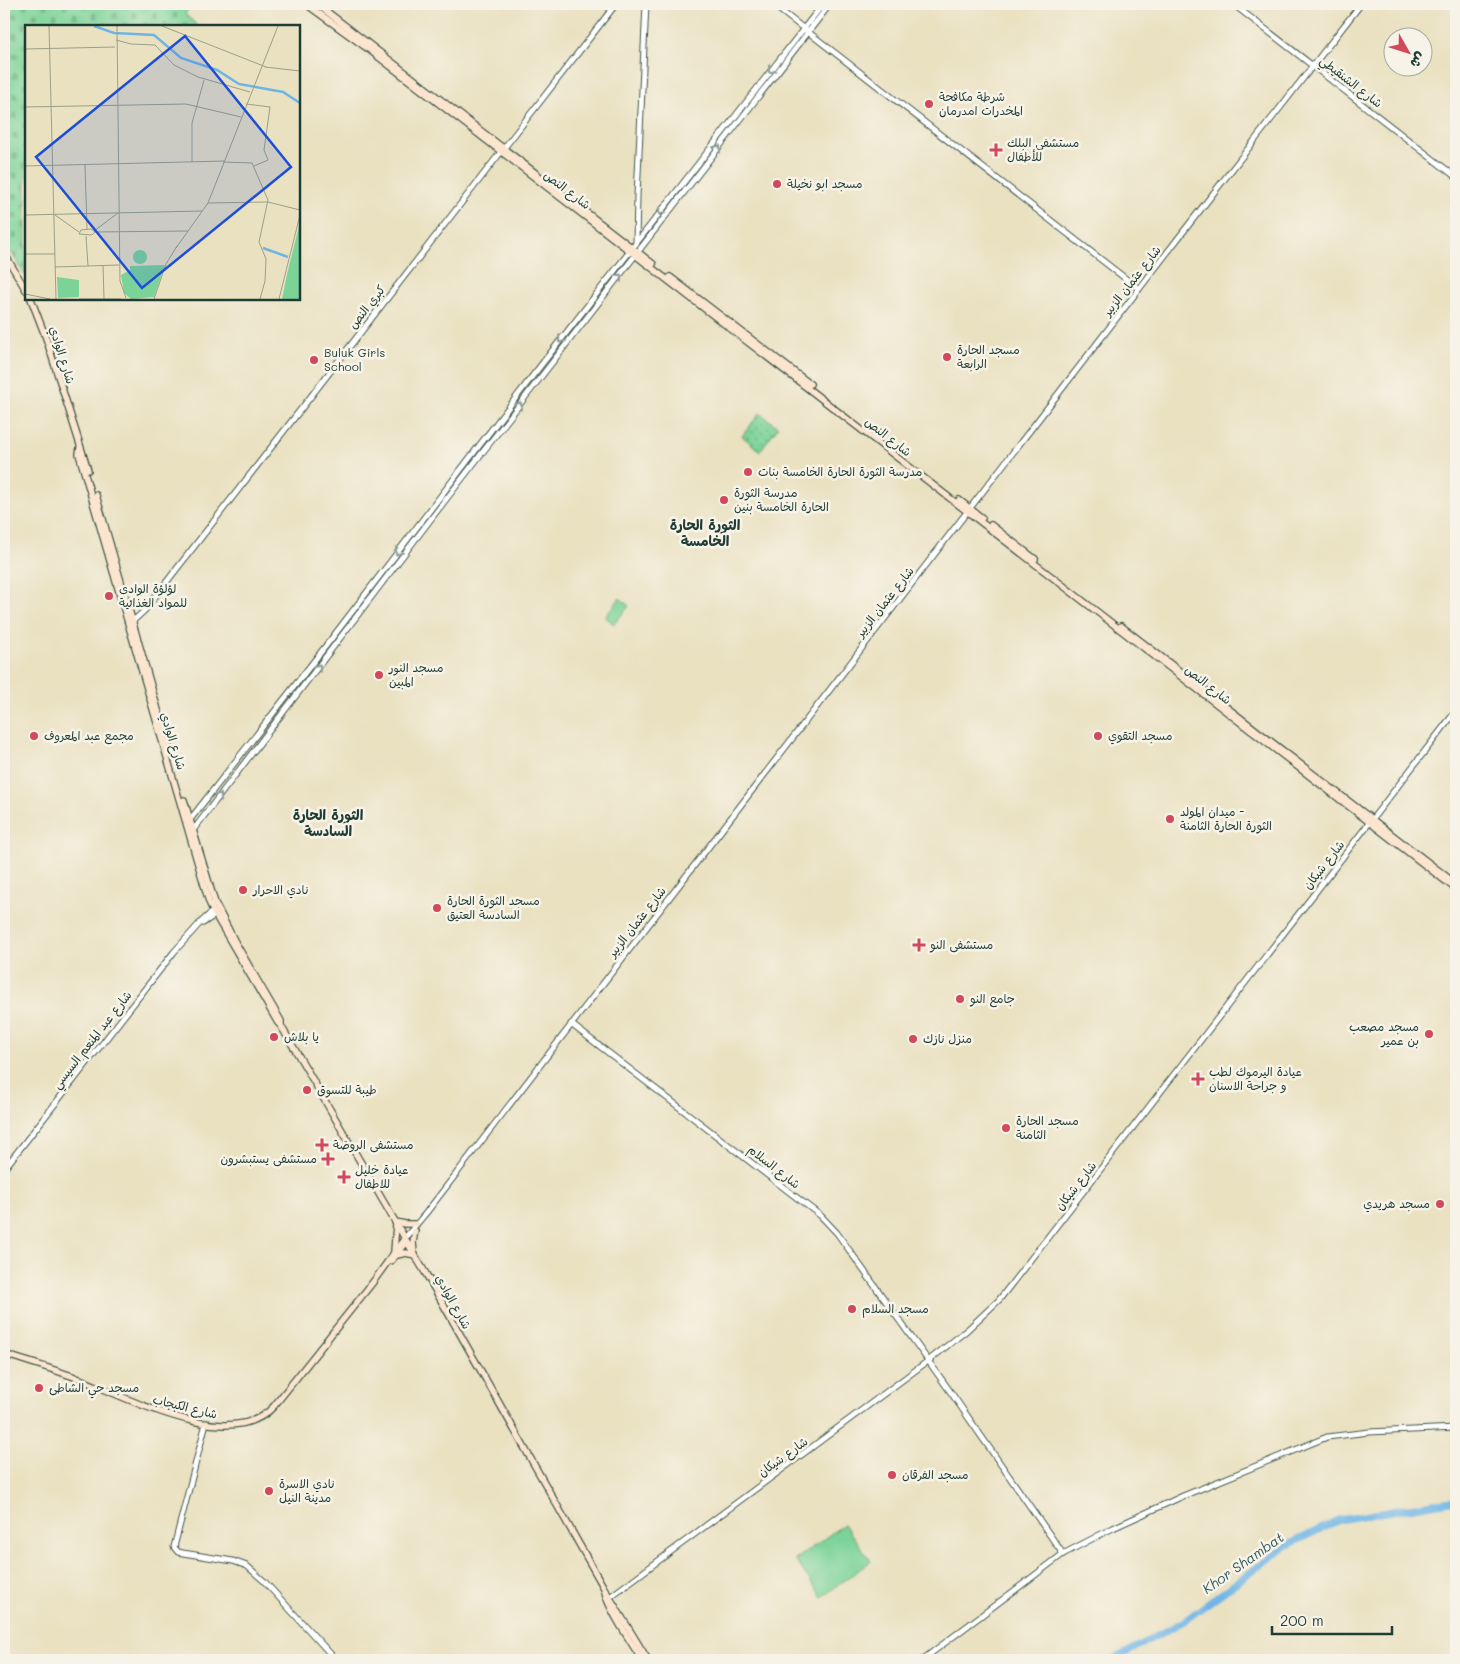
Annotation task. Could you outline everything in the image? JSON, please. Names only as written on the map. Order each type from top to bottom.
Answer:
[{"type":"main road","name":"شارع النص","points":[[306,4],[636,250],[1456,889]]},
{"type":"main road","name":"شارع النص","points":[[317,4],[502,150]]},
{"type":"main road","points":[[4,253],[25,288]]},
{"type":"main road","name":"شارع الوادي","points":[[31,300],[46,338],[80,448],[85,456],[209,902],[276,1021],[281,1026],[414,1254],[604,1588],[642,1660]]},
{"type":"main road","name":"شارع الوادي","points":[[80,448],[79,454],[188,822]]},
{"type":"main road","name":"شارع النص","points":[[1371,821],[1456,884]]},
{"type":"main road","name":"شارع الوادي","points":[[191,833],[217,909],[281,1021],[281,1026]]},
{"type":"main road","points":[[415,1231],[413,1242],[414,1254],[395,1253],[395,1223],[416,1224]]},
{"type":"main road","name":"شارع الكبجاب","points":[[4,1354],[77,1378],[144,1407],[206,1424],[240,1425],[254,1421],[267,1414],[406,1241]]},
{"type":"main road","name":"شارع الوادي","points":[[608,1596],[648,1660]]},
{"type":"street","name":"كبري النص","points":[[132,621],[144,611],[616,4]]},
{"type":"street","points":[[188,822],[636,250],[646,4]]},
{"type":"street","points":[[772,4],[1139,289]]},
{"type":"street","points":[[191,833],[806,30],[823,4]]},
{"type":"street","points":[[806,30],[830,4]]},
{"type":"street","name":"شارع الشنقيطي","points":[[1233,4],[1456,176]]},
{"type":"street","name":"شارع عثمان الزبير","points":[[406,1241],[416,1224],[1361,4]]},
{"type":"street","name":"شارع شيكان","points":[[608,1596],[928,1361],[989,1311],[1456,711]]},
{"type":"street","name":"شارع عبد المنعم السيسي","points":[[4,1169],[174,952],[204,918],[214,913]]},
{"type":"street","name":"شارع السلام","points":[[571,1024],[821,1216],[842,1238],[1063,1554]]},
{"type":"street","name":"شارع عثمان الزبير","points":[[406,1241],[425,1217],[426,1213]]},
{"type":"street","points":[[206,1424],[174,1547],[178,1552],[234,1561],[252,1570],[336,1660]]},
{"type":"street","points":[[922,1660],[1063,1554],[1113,1528],[1178,1499],[1327,1437],[1369,1432],[1456,1428]]},
{"type":"green space","points":[[4,4],[192,4],[185,14],[197,25],[25,25],[25,275],[4,241]]},
{"type":"green space","points":[[760,413],[778,427],[760,451],[742,436]]},
{"type":"green space","points":[[620,598],[629,606],[614,624],[605,617]]},
{"type":"green space","points":[[844,1524],[871,1561],[822,1597],[795,1560]]},
{"type":"waterway","name":"Khor Shambat","points":[[1113,1660],[1184,1621],[1286,1546],[1339,1520],[1456,1500]]},
{"type":"place","name":"شرطة مكافحة المخدرات امدرمان","points":[[929,104]]},
{"type":"place","name":"مستشفى البلك للأطفال","points":[[996,150]]},
{"type":"place","name":"مسجد ابو نخيلة","points":[[777,184]]},
{"type":"place","name":"مسجد الحارة الرابعة","points":[[947,357]]},
{"type":"place","name":"Buluk Girls School","points":[[314,360]]},
{"type":"place","name":"مدرسة الثورة الحارة الخامسة بنات","points":[[748,472]]},
{"type":"place","name":"مدرسة الثورة الحارة الخامسة بنين","points":[[724,500]]},
{"type":"place","name":"لؤلؤة الوادي للمواد الغذائية","points":[[109,596]]},
{"type":"place","name":"مسجد النور المبين","points":[[379,675]]},
{"type":"place","name":"مجمع عبد المعروف","points":[[34,736]]},
{"type":"place","name":"مسجد التقوي","points":[[1098,736]]},
{"type":"place","name":"ميدان المولد - الثورة الحارة الثامنة","points":[[1170,819]]},
{"type":"place","name":"نادي الاحرار","points":[[243,890]]},
{"type":"place","name":"مسجد الثورة الحارة السادسة العتيق","points":[[437,908]]},
{"type":"place","name":"مستشفى النو","points":[[919,945]]},
{"type":"place","name":"جامع النو","points":[[960,999]]},
{"type":"place","name":"مسجد مصعب بن عمير","points":[[1429,1034]]},
{"type":"place","name":"يا بلاش","points":[[274,1037]]},
{"type":"place","name":"منزل نازك","points":[[913,1039]]},
{"type":"place","name":"عيادة اليرموك لطب و جراحة الاسنان","points":[[1198,1079]]},
{"type":"place","name":"طيبة للتسوق","points":[[307,1090]]},
{"type":"place","name":"مسجد الحارة الثامنة","points":[[1006,1128]]},
{"type":"place","name":"مستشفى الروضة","points":[[322,1145]]},
{"type":"place","name":"مستشفى يستبشرون","points":[[328,1159]]},
{"type":"place","name":"عيادة خليل للاطفال","points":[[344,1177]]},
{"type":"place","name":"مسجد هريدي","points":[[1440,1204]]},
{"type":"place","name":"مسجد السلام","points":[[852,1309]]},
{"type":"place","name":"مسجد حي الشاطئ","points":[[39,1388]]},
{"type":"place","name":"مسجد الفرقان","points":[[892,1475]]},
{"type":"place","name":"نادي الاسرة مدينة النيل","points":[[269,1491]]},
{"type":"district","name":"الثورة الحارة الخامسة","points":[[705,534]]},
{"type":"district","name":"الثورة الحارة السادسة","points":[[328,824]]}]
